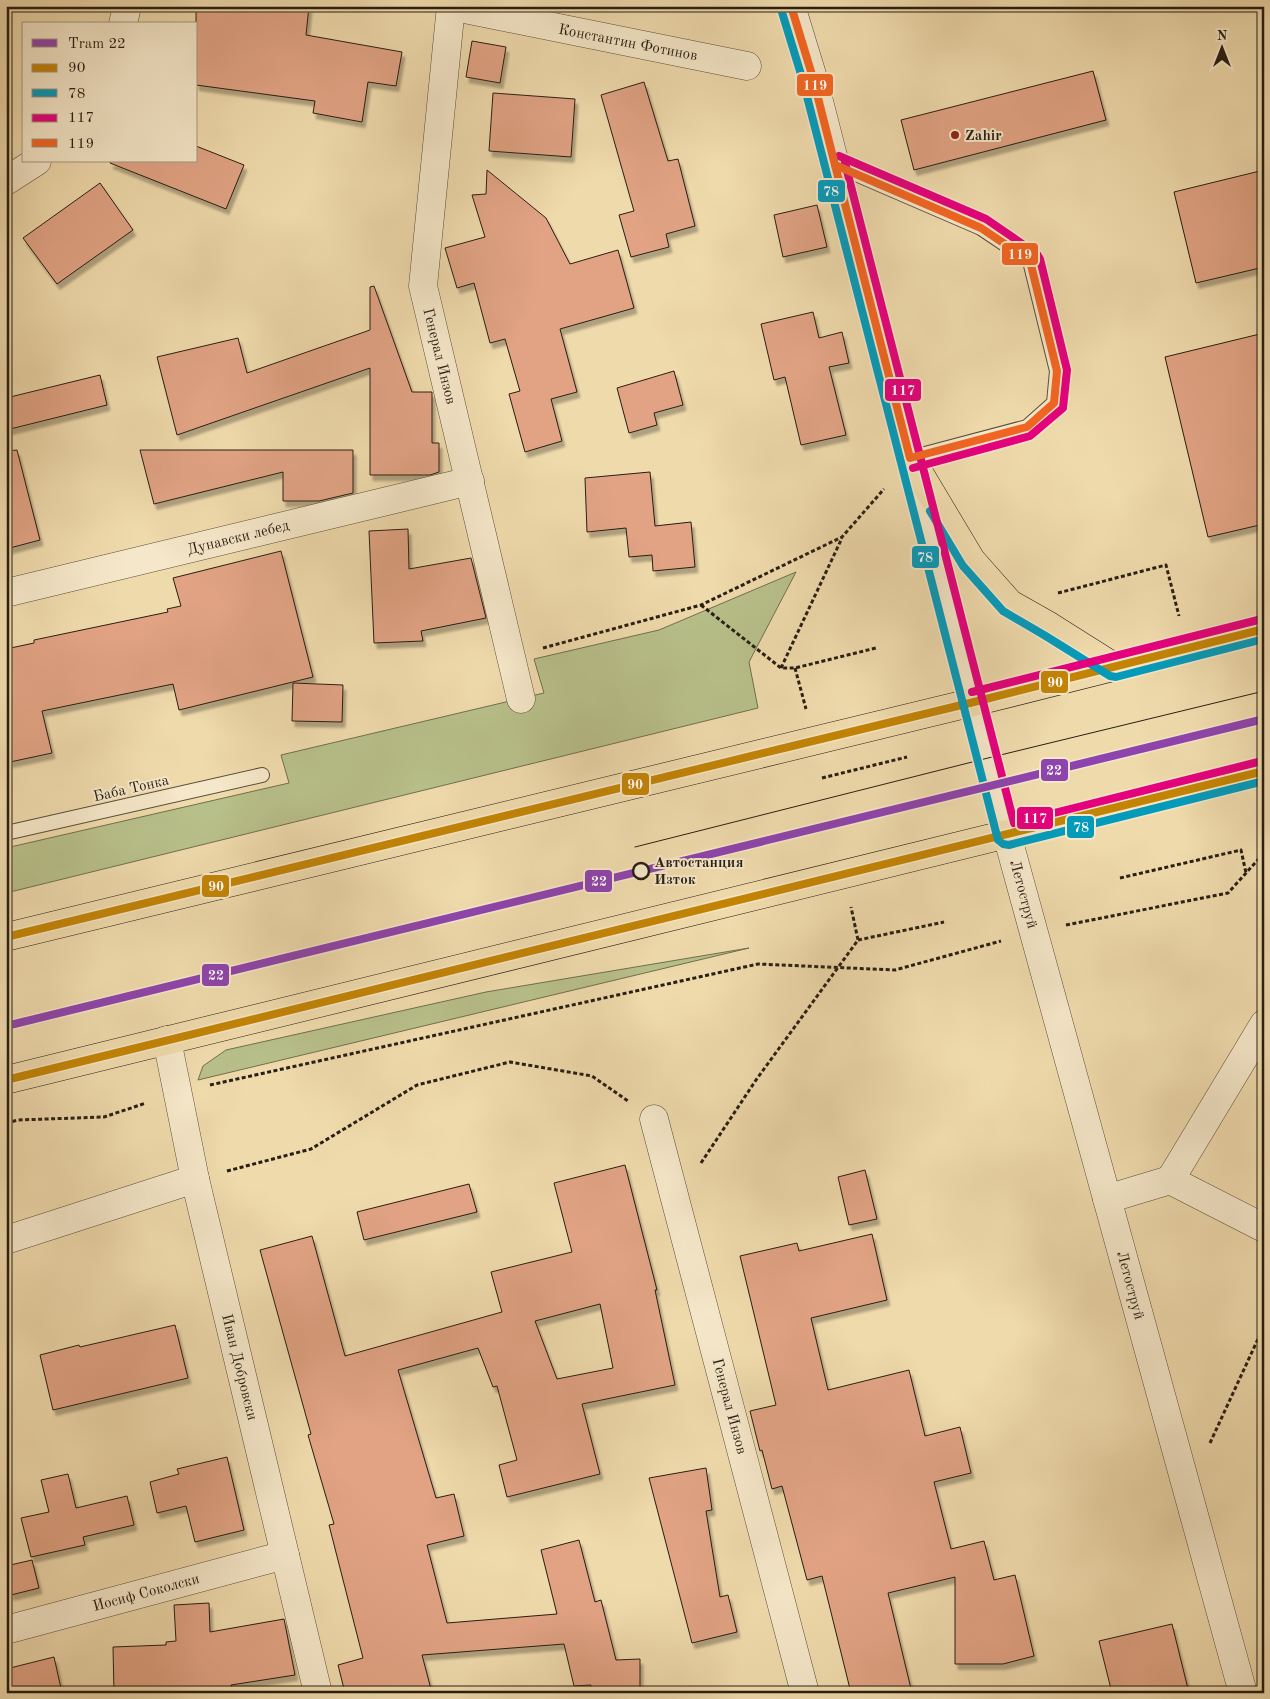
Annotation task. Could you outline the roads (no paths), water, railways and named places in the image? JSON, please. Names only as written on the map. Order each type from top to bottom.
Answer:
[{"type":"main road","points":[[910,458],[971,560],[1010,604],[1114,667]]},
{"type":"main road","points":[[6,937],[974,702],[1264,629]]},
{"type":"main road","points":[[6,1080],[1264,771]]},
{"type":"street","points":[[123,22],[127,6]]},
{"type":"street","name":"Константин Фотинов","points":[[451,6],[747,66]]},
{"type":"street","name":"Генерал Инзов","points":[[451,6],[423,286],[521,699]]},
{"type":"street","name":"Летоструй","points":[[791,6],[813,78],[1007,835],[1243,1693]]},
{"type":"street","points":[[6,181],[35,162]]},
{"type":"street","name":"Дунавски лебед","points":[[6,593],[470,481]]},
{"type":"street","points":[[1107,1199],[1170,1180],[1264,1024]]},
{"type":"street","name":"Иван Добровски","points":[[167,1040],[194,1179],[318,1693]]},
{"type":"street","name":"Генерал Инзов","points":[[654,1119],[805,1693]]},
{"type":"street","points":[[6,1240],[194,1179]]},
{"type":"street","points":[[1170,1180],[1264,1228]]},
{"type":"street","name":"Иосиф Соколски","points":[[6,1630],[285,1555]]},
{"type":"lane","points":[[835,165],[981,228],[1030,261],[1057,371],[1054,403],[1027,426],[910,458]]},
{"type":"lane","name":"Баба Тонка","points":[[6,834],[262,775]]},
{"type":"tram line","points":[[635,847],[1264,691]]},
{"type":"tram line","name":"22","points":[[6,1026],[1264,719]]},
{"type":"place","name":"Zahir","points":[[955,135]]},
{"type":"place","name":"Автостанция Изток","points":[[641,871]]}]
